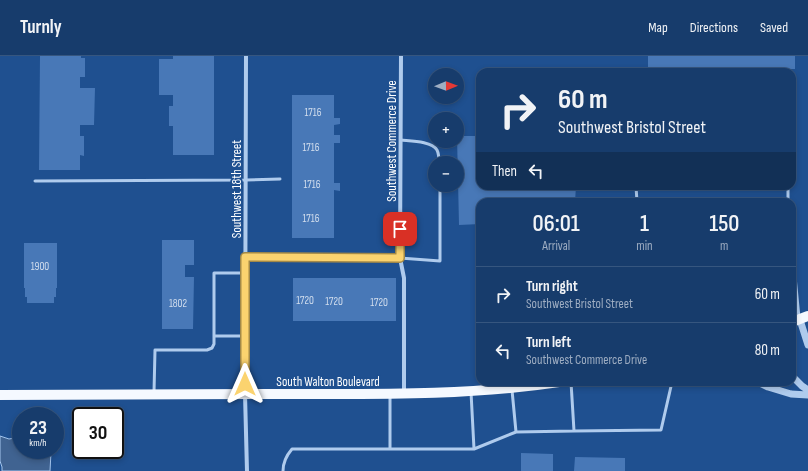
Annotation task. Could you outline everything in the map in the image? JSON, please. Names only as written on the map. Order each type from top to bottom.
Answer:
[{"type":"main road","name":"South Walton Boulevard","points":[[0,395],[404,394],[533,386]]},
{"type":"street","name":"Southwest 18th Street","points":[[246,56],[245,394],[247,471]]},
{"type":"street","name":"Southwest Commerce Drive","points":[[401,56],[400,258],[404,278],[404,394]]},
{"type":"street","points":[[245,257],[400,258]]},
{"type":"street","points":[[800,319],[808,345]]},
{"type":"street","points":[[796,380],[808,390]]},
{"type":"street","points":[[766,386],[791,394],[808,395]]},
{"type":"lane","points":[[401,140],[418,142],[435,147],[438,156]]},
{"type":"lane","points":[[35,181],[280,179]]},
{"type":"lane","points":[[400,258],[440,261],[440,192]]},
{"type":"lane","points":[[154,395],[155,350],[207,350],[212,348],[214,344],[214,273],[245,273]]},
{"type":"lane","points":[[796,284],[800,319]]},
{"type":"lane","points":[[214,336],[245,336]]},
{"type":"lane","points":[[571,386],[574,431]]},
{"type":"lane","points":[[283,471],[286,456],[292,449],[474,450],[516,432],[660,430],[671,386]]},
{"type":"lane","points":[[512,388],[516,432]]},
{"type":"lane","points":[[471,391],[474,450]]},
{"type":"lane","points":[[390,394],[390,449]]},
{"type":"water","points":[[0,436],[12,438],[12,459],[51,459],[50,471],[2,471],[0,461]]},
{"type":"building","points":[[40,56],[81,56],[81,58],[85,58],[85,77],[80,77],[80,88],[95,88],[94,125],[80,125],[80,136],[84,136],[84,156],[80,155],[80,170],[39,170]]},
{"type":"building","points":[[173,56],[214,56],[214,155],[173,155],[173,126],[169,126],[169,106],[173,106],[173,95],[159,95],[159,59],[173,59]]},
{"type":"building","points":[[648,56],[795,56],[795,68],[648,68]]},
{"type":"building","points":[[292,95],[334,95],[334,118],[340,118],[340,124],[334,125],[334,135],[340,135],[340,143],[334,143],[334,183],[340,183],[340,191],[334,190],[334,238],[292,238]]},
{"type":"building","points":[[464,136],[476,136],[476,190],[576,190],[575,198],[476,198],[476,224],[459,225],[458,192],[464,192],[464,156],[457,156],[457,148],[464,148]]},
{"type":"building","points":[[653,190],[776,190],[776,191]]},
{"type":"building","points":[[162,240],[194,240],[194,265],[185,265],[185,277],[194,277],[193,329],[162,329]]},
{"type":"building","points":[[24,243],[57,243],[57,288],[54,303],[27,303],[24,288]]},
{"type":"building","points":[[293,278],[396,278],[396,321],[293,321]]},
{"type":"building","points":[[521,453],[553,454],[553,471],[521,471]]},
{"type":"building","points":[[575,457],[625,458],[625,471],[574,471]]},
{"type":"route","points":[[245,384],[245,257],[400,258],[400,229]]}]
